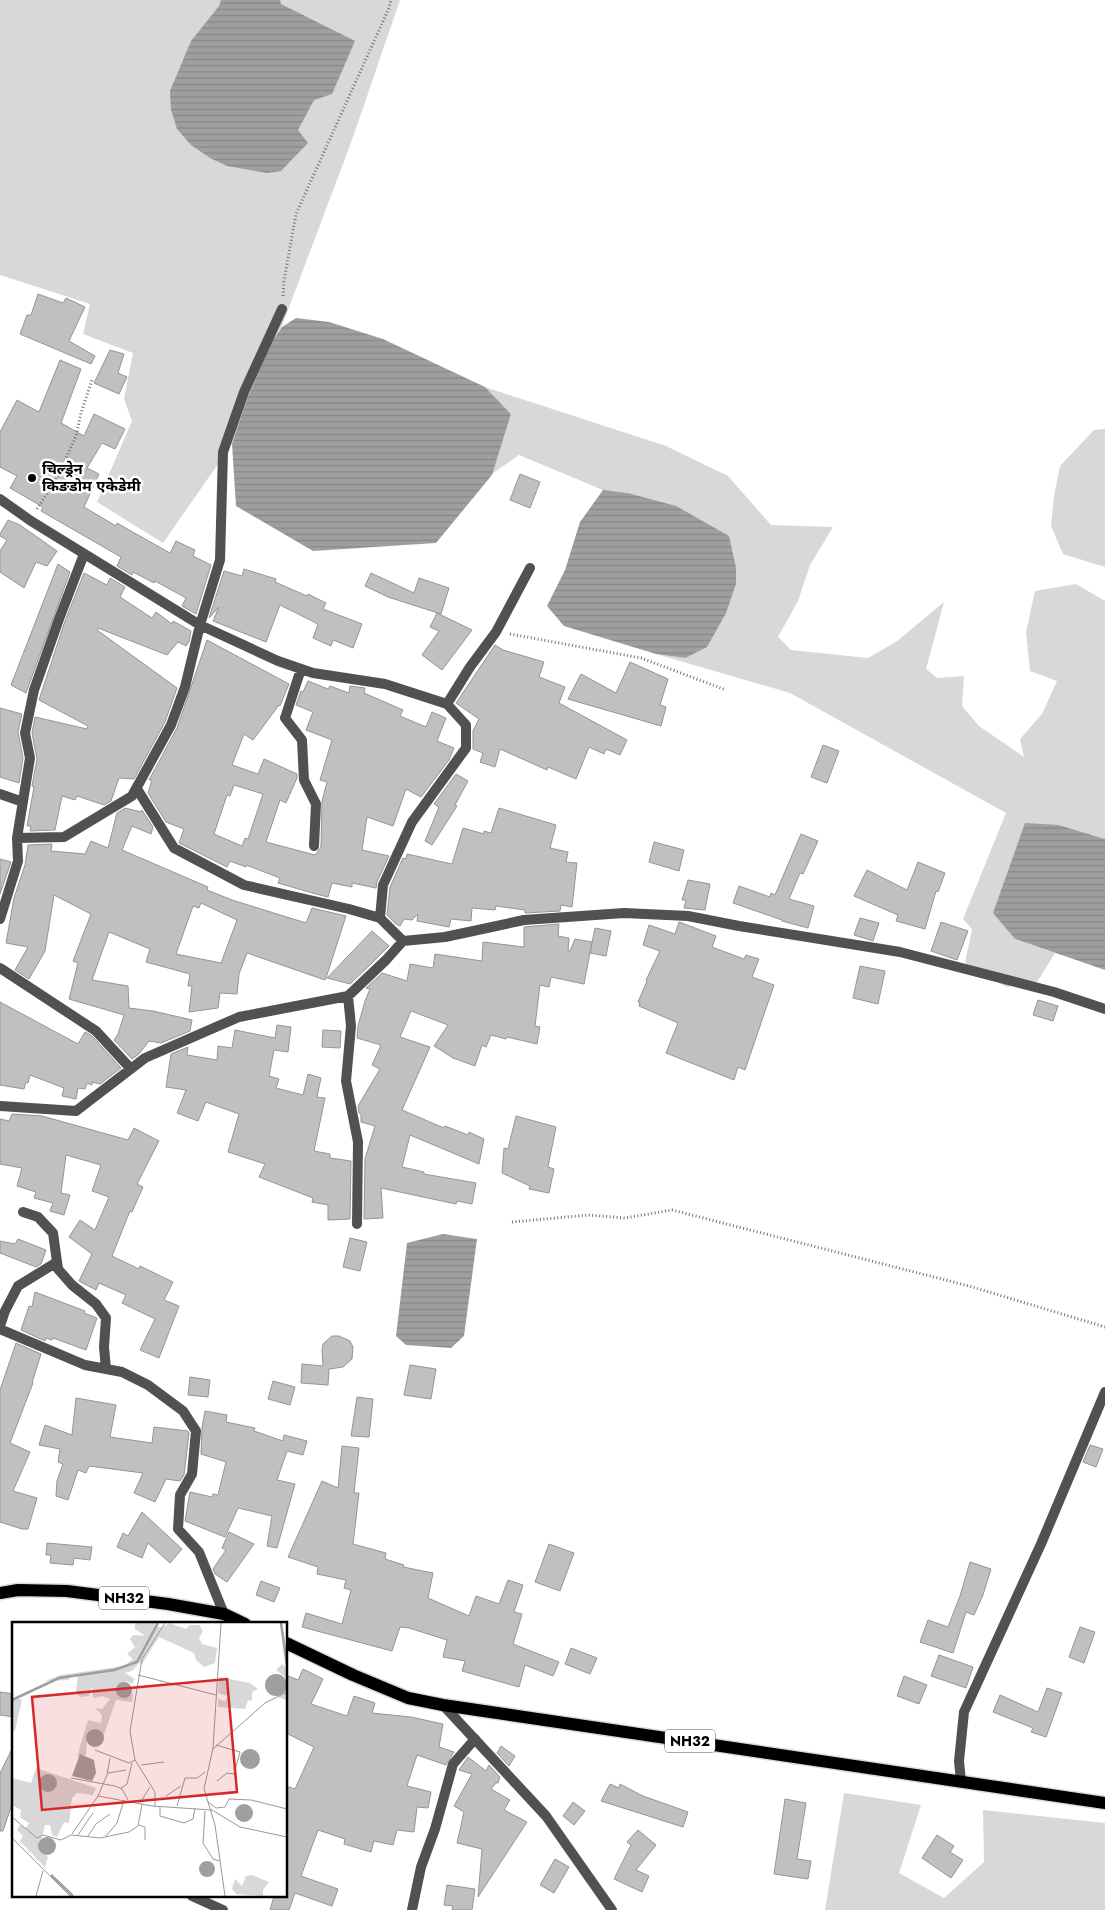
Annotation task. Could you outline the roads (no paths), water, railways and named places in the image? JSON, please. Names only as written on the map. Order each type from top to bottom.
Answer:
[{"type":"main road","name":"NH32","points":[[0,1593],[18,1590],[67,1591],[168,1604],[224,1614],[241,1622]]},
{"type":"main road","name":"NH32","points":[[288,1644],[353,1675],[408,1698],[443,1705],[1105,1802]]},
{"type":"street","points":[[17,838],[64,837],[132,796],[171,725],[190,670],[200,625],[220,560],[223,452],[244,392],[282,309]]},
{"type":"street","points":[[0,499],[84,554],[200,625],[278,661],[313,673],[385,684],[447,704],[466,725],[466,748],[412,822],[383,885],[380,918]]},
{"type":"street","points":[[0,918],[18,861],[17,838],[30,758],[24,733],[34,690],[84,554]]},
{"type":"street","points":[[447,704],[470,667],[496,632],[530,568]]},
{"type":"street","points":[[301,669],[285,718],[302,740],[304,780],[316,804],[314,846]]},
{"type":"street","points":[[137,789],[174,848],[244,885],[380,918],[403,941]]},
{"type":"street","points":[[0,794],[23,802]]},
{"type":"street","points":[[0,1106],[76,1111],[145,1058],[239,1017],[348,996],[403,941],[445,937],[524,920],[624,913],[688,916],[900,952],[1054,992],[1105,1009]]},
{"type":"street","points":[[0,968],[96,1031],[131,1069]]},
{"type":"street","points":[[348,996],[351,1026],[346,1081],[358,1142],[357,1224]]},
{"type":"street","points":[[23,1212],[38,1217],[53,1233],[58,1269],[72,1285],[96,1304],[106,1318],[104,1347],[106,1369]]},
{"type":"street","points":[[57,1262],[18,1286],[5,1311],[0,1327],[86,1365],[122,1372],[148,1385],[183,1411],[196,1431],[192,1474],[180,1495],[178,1529],[199,1552],[224,1614]]},
{"type":"street","points":[[961,1781],[959,1761],[964,1712],[1041,1544],[1105,1392]]},
{"type":"street","points":[[443,1705],[546,1816],[612,1910]]},
{"type":"street","points":[[412,1910],[421,1867],[435,1829],[453,1764],[475,1739]]},
{"type":"street","points":[[196,1898],[223,1910]]},
{"type":"place","name":"चिल्ड्रेन किङडोम एकेडेमी","points":[[32,478]]}]
